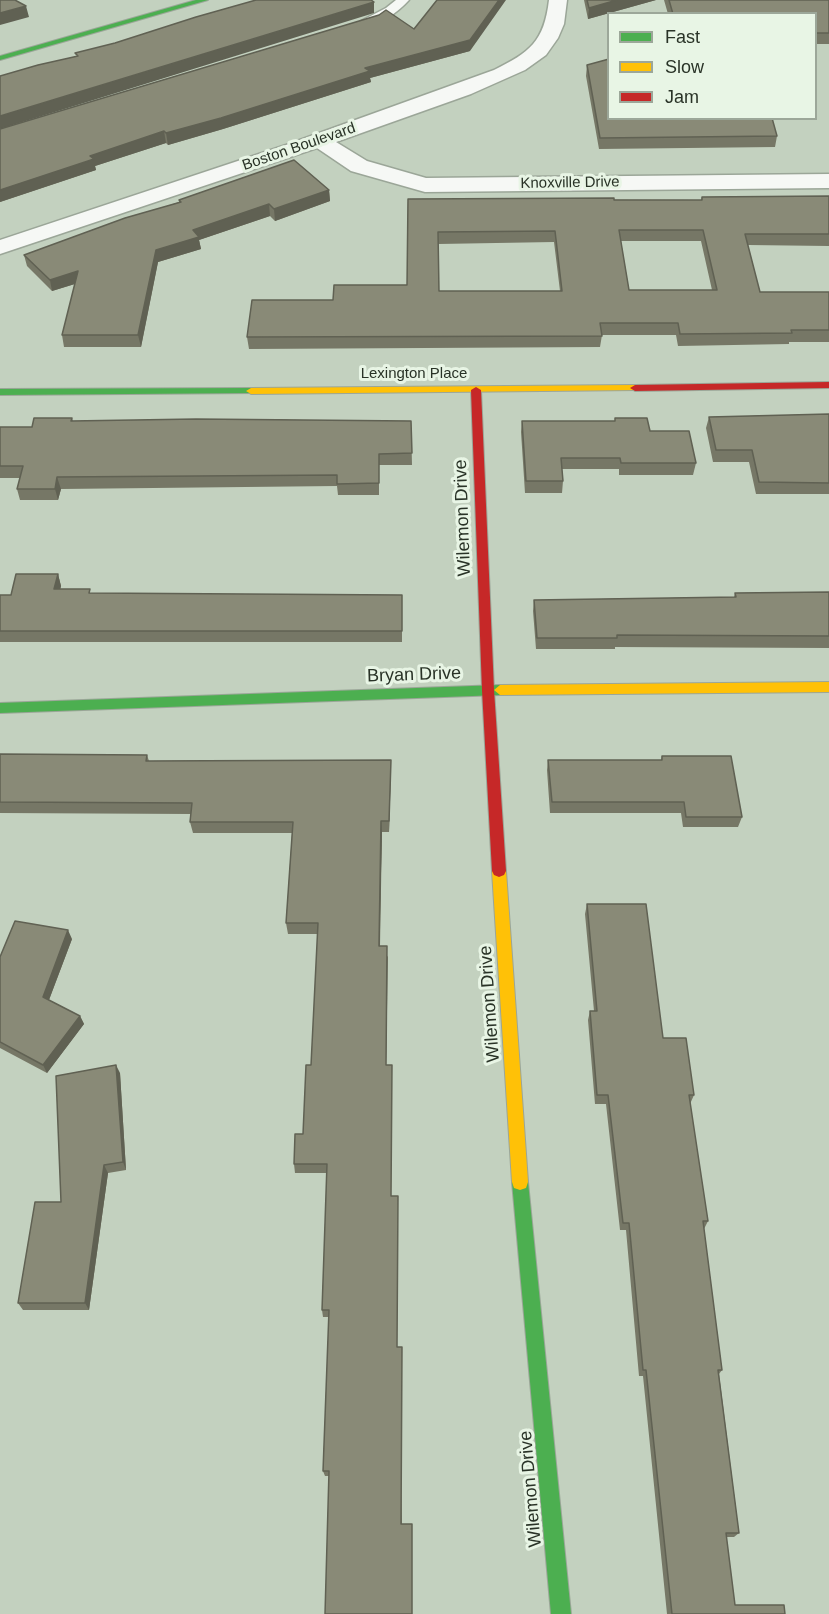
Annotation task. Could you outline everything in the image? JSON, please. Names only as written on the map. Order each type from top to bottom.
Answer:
[{"type":"street","points":[[0,58],[204,0]]},
{"type":"street","name":"Boston Boulevard","points":[[0,247],[320,141],[490,78],[534,55],[548,39],[556,25],[558,0]]},
{"type":"street","name":"Knoxville Drive","points":[[320,141],[359,166],[425,185],[829,181]]},
{"type":"street","name":"Lexington Place","points":[[0,392],[476,390],[829,385]]},
{"type":"street","name":"Wilemon Drive","points":[[476,390],[488,690],[515,1125],[561,1614]]},
{"type":"street","name":"Bryan Drive","points":[[0,708],[488,690],[829,687]]},
{"type":"lane","points":[[354,27],[375,21],[403,0]]},
{"type":"building","points":[[0,0],[15,0],[26,6],[0,13]]},
{"type":"building","points":[[256,0],[371,0],[374,2],[0,116],[0,76],[78,56],[75,53]]},
{"type":"building","points":[[437,0],[499,0],[470,40],[365,68],[370,71],[221,118],[166,133],[164,131],[90,156],[94,159],[0,190],[0,129],[379,15],[386,10],[414,29]]},
{"type":"building","points":[[587,0],[617,0],[589,8]]},
{"type":"building","points":[[669,0],[829,0],[829,33],[817,33],[817,12],[672,12]]},
{"type":"building","points":[[607,60],[607,120],[773,120],[777,136],[600,138],[587,65]]},
{"type":"building","points":[[294,160],[329,190],[274,209],[269,204],[193,230],[199,237],[156,250],[138,335],[62,335],[78,271],[50,280],[24,255],[125,218],[181,202],[179,200]]},
{"type":"building","points":[[829,196],[829,234],[745,234],[760,292],[829,292],[829,330],[791,330],[792,333],[680,334],[678,323],[600,323],[602,336],[247,337],[252,300],[333,300],[334,285],[407,285],[408,199],[702,200],[702,197]],"holes":[[[619,230],[703,230],[717,290],[629,290]],[[555,231],[562,291],[439,291],[438,232]]]},
{"type":"building","points":[[829,414],[829,483],[759,482],[752,450],[716,450],[709,417]]},
{"type":"building","points":[[34,418],[72,418],[71,421],[196,419],[411,421],[412,453],[379,454],[379,483],[337,484],[337,475],[57,477],[55,489],[17,489],[23,466],[0,466],[0,427],[32,427]]},
{"type":"building","points":[[615,418],[647,418],[650,431],[689,431],[696,463],[621,463],[620,458],[561,458],[563,481],[526,481],[522,421],[615,421]]},
{"type":"building","points":[[16,574],[58,574],[54,589],[90,589],[89,593],[402,595],[402,631],[0,631],[0,595],[11,595]]},
{"type":"building","points":[[829,592],[829,636],[617,635],[617,638],[537,638],[534,600],[736,597],[735,593]]},
{"type":"building","points":[[0,754],[147,755],[146,761],[391,760],[389,821],[381,821],[379,946],[387,946],[386,1065],[392,1065],[391,1196],[398,1196],[397,1347],[402,1347],[401,1524],[412,1524],[412,1614],[325,1614],[329,1471],[323,1471],[329,1310],[322,1310],[327,1164],[294,1164],[295,1134],[303,1134],[306,1065],[311,1065],[318,923],[286,923],[293,822],[190,822],[192,803],[0,802]]},
{"type":"building","points":[[662,756],[731,756],[742,817],[686,817],[684,802],[552,802],[548,760],[662,760]]},
{"type":"building","points":[[587,904],[646,904],[663,1038],[686,1038],[694,1095],[689,1095],[708,1221],[703,1221],[722,1370],[718,1370],[739,1533],[726,1533],[735,1605],[784,1605],[785,1614],[672,1614],[646,1370],[643,1370],[629,1223],[623,1223],[608,1095],[597,1095],[590,1011],[597,1011]]},
{"type":"building","points":[[15,921],[68,930],[43,997],[80,1016],[43,1065],[0,1042],[0,957]]},
{"type":"building","points":[[116,1065],[123,1162],[104,1165],[85,1303],[18,1303],[35,1202],[61,1202],[56,1076]]},
{"type":"traffic: fast","points":[[0,58],[204,0]]},
{"type":"traffic: fast","points":[[0,392],[251,391]]},
{"type":"traffic: fast","points":[[0,708],[500,690]]},
{"type":"traffic: fast","points":[[520,1182],[561,1614]]},
{"type":"traffic: slow","points":[[251,391],[635,388]]},
{"type":"traffic: slow","points":[[500,690],[829,687]]},
{"type":"traffic: slow","points":[[499,871],[520,1182]]},
{"type":"traffic: jam","points":[[635,388],[829,385]]},
{"type":"traffic: jam","points":[[476,390],[488,690],[499,871]]}]
